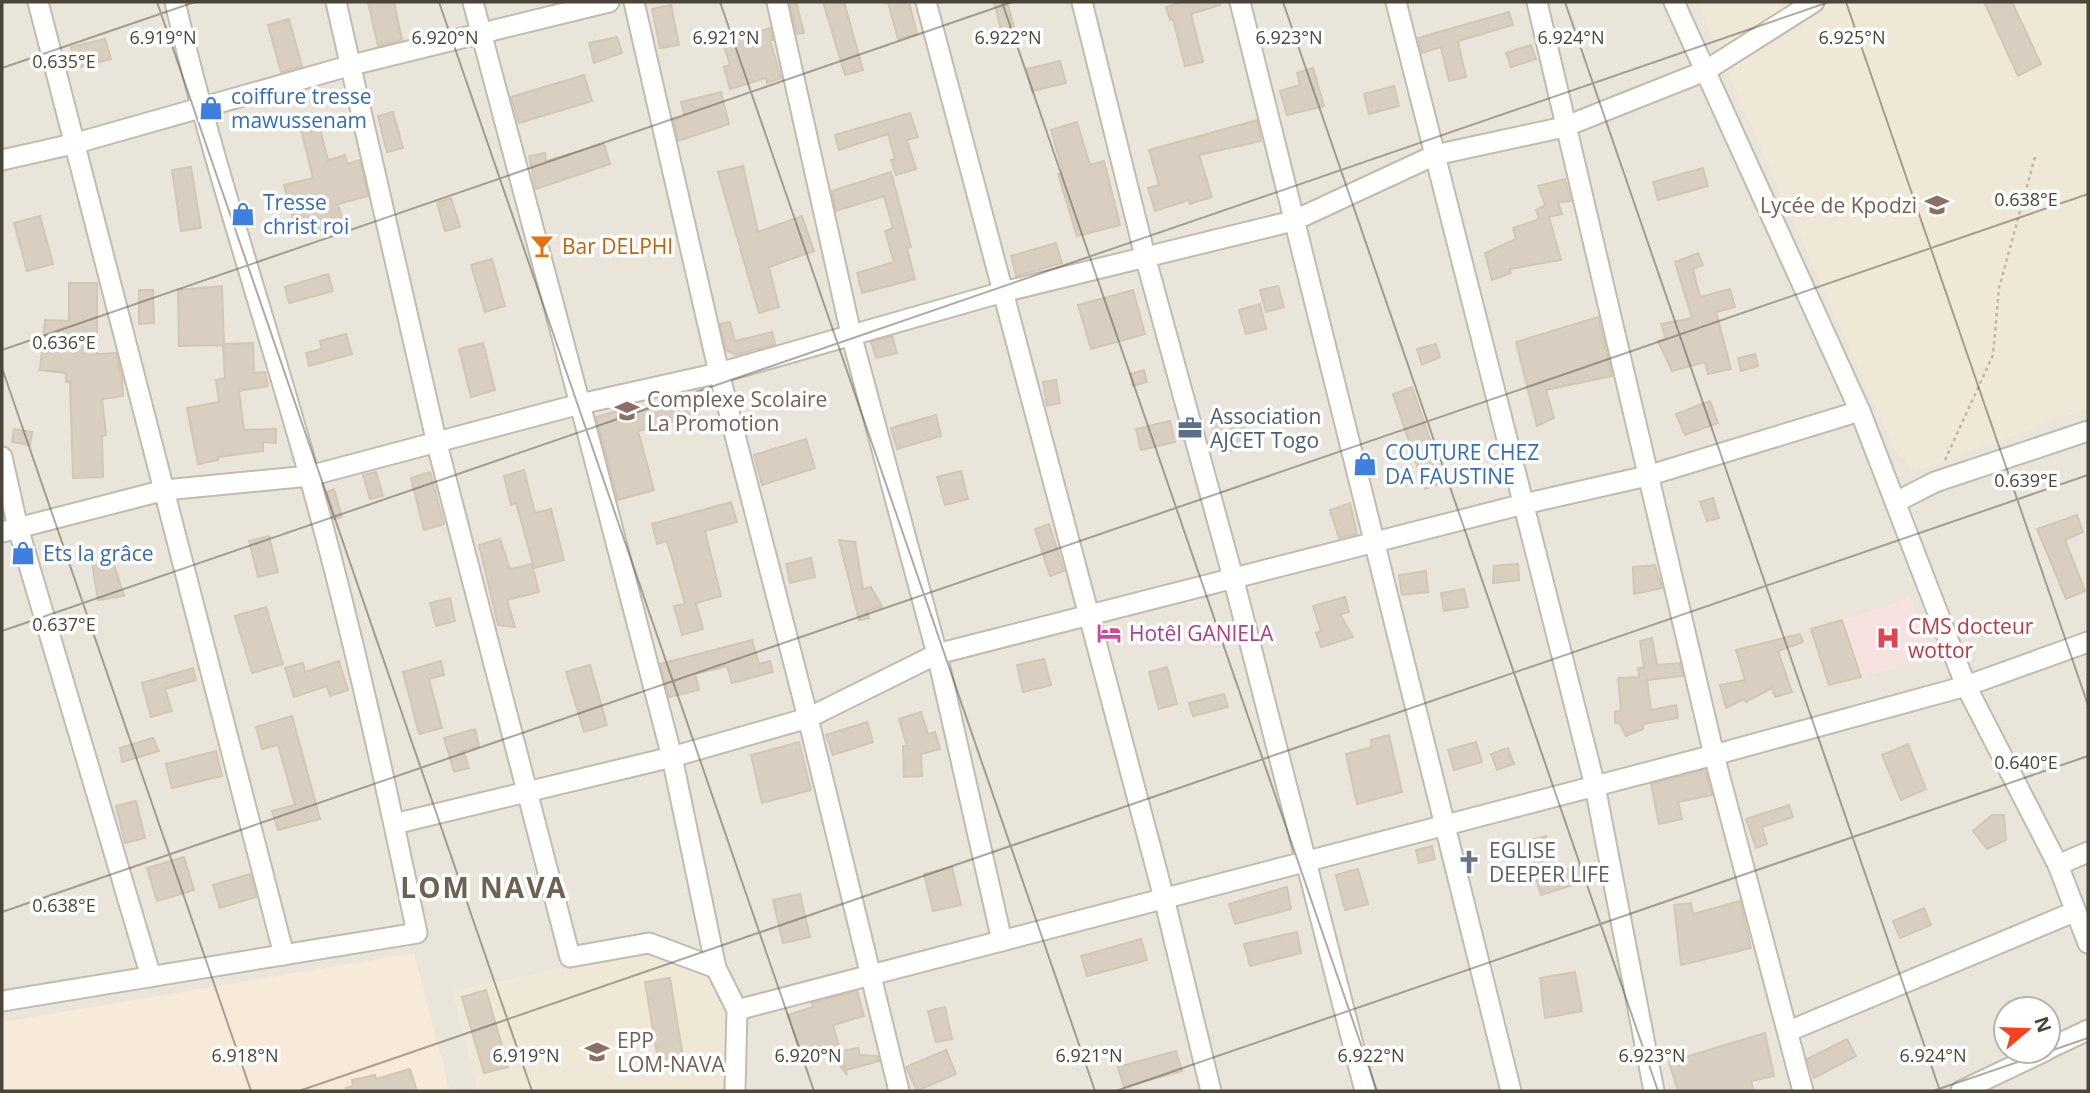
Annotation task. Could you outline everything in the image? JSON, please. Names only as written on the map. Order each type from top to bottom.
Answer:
[{"type":"street","points":[[38,2],[284,955]]},
{"type":"street","points":[[4,995],[151,977],[417,933],[394,824],[309,476],[200,108],[175,2]]},
{"type":"street","points":[[336,2],[437,444],[570,957],[649,943],[716,968]]},
{"type":"street","points":[[473,2],[672,757],[716,968],[737,1010],[734,1091]]},
{"type":"street","points":[[2,160],[73,144],[352,65],[609,2]]},
{"type":"street","points":[[634,2],[719,373],[808,718],[868,973],[899,1091]]},
{"type":"street","points":[[777,2],[851,334],[937,654],[1002,941]]},
{"type":"street","points":[[926,2],[1164,898],[1211,1091]]},
{"type":"street","points":[[1082,2],[1145,256],[1234,581],[1365,1091]]},
{"type":"street","points":[[1240,2],[1511,1091]]},
{"type":"street","points":[[1396,2],[1595,786],[1654,1091]]},
{"type":"street","points":[[1537,2],[1564,127],[1714,755],[1803,1091]]},
{"type":"street","points":[[1674,2],[1860,411],[1898,501],[1966,686],[2058,865],[2088,943]]},
{"type":"street","points":[[10,530],[165,490],[309,476],[580,404],[719,373],[1003,292],[1293,221],[1434,155],[1564,127],[1705,71],[1814,2]]},
{"type":"street","points":[[394,824],[672,757],[808,718],[937,654],[1234,581],[1524,504],[1647,476],[1860,411]]},
{"type":"street","points":[[1898,501],[1935,482],[2088,431]]},
{"type":"street","points":[[2,457],[10,530],[151,977]]},
{"type":"street","points":[[737,1010],[868,973],[1002,941],[1445,823],[1714,755],[1966,686],[2088,642]]},
{"type":"street","points":[[2058,865],[2088,852]]},
{"type":"street","points":[[1789,1031],[2074,912]]},
{"type":"street","points":[[2062,1042],[2088,1030]]},
{"type":"street","points":[[1961,1091],[2015,1065]]},
{"type":"path","points":[[1935,482],[1993,355],[1999,288],[2035,157]]},
{"type":"shaded area","points":[[2,2],[2088,2],[2088,1091],[2,1091]]},
{"type":"shaded area","name":"Lycée de Kpodzi","points":[[1697,2],[2088,2],[2088,408],[1915,471],[1895,452]]},
{"type":"shaded area","name":"CMS docteur wottor","points":[[1910,598],[1935,657],[1861,677],[1842,620]]},
{"type":"shaded area","name":"EPP LOM-NAVA","points":[[641,952],[709,977],[728,1013],[725,1091],[478,1091],[452,991]]},
{"type":"shaded area","points":[[414,953],[450,1091],[2,1091],[2,1022]]},
{"type":"building","points":[[368,2],[394,2],[402,40],[378,46]]},
{"type":"building","points":[[789,2],[796,2],[804,33],[797,34]]},
{"type":"building","points":[[823,2],[844,2],[863,70],[845,75]]},
{"type":"building","points":[[888,2],[909,2],[917,34],[898,39]]},
{"type":"building","points":[[994,2],[1007,2],[1018,41],[1005,45]]},
{"type":"building","points":[[1184,2],[1219,2],[1220,5],[1191,14],[1203,62],[1185,66],[1173,19],[1170,20],[1166,7]]},
{"type":"building","points":[[1984,2],[2012,2],[2041,64],[2018,76]]},
{"type":"building","points":[[671,5],[679,45],[660,48],[652,9]]},
{"type":"building","points":[[1509,12],[1513,25],[1458,41],[1466,77],[1449,81],[1441,47],[1422,53],[1418,38]]},
{"type":"building","points":[[289,19],[302,66],[281,72],[268,25]]},
{"type":"building","points":[[770,28],[773,40],[770,40],[781,78],[767,83],[766,78],[730,89],[724,67],[730,65],[723,43]]},
{"type":"building","points":[[617,37],[622,53],[594,63],[589,43]]},
{"type":"building","points":[[105,39],[111,59],[76,68],[71,47]]},
{"type":"building","points":[[1531,45],[1536,59],[1511,67],[1506,53]]},
{"type":"building","points":[[1060,61],[1066,83],[1032,91],[1027,69]]},
{"type":"building","points":[[1313,68],[1324,106],[1287,115],[1280,91],[1300,85],[1297,73]]},
{"type":"building","points":[[584,75],[592,101],[519,123],[511,97]]},
{"type":"building","points":[[1394,86],[1399,106],[1369,114],[1364,94]]},
{"type":"building","points":[[721,92],[729,124],[678,141],[674,120],[685,117],[681,102]]},
{"type":"building","points":[[393,112],[403,148],[387,152],[378,116]]},
{"type":"building","points":[[910,113],[918,137],[907,140],[916,169],[896,175],[888,134],[839,150],[835,135]]},
{"type":"building","points":[[317,117],[328,160],[345,155],[347,164],[360,160],[368,196],[338,204],[344,225],[297,235],[284,185],[313,178],[299,122]]},
{"type":"building","points":[[1257,120],[1261,141],[1199,155],[1212,197],[1190,204],[1189,200],[1155,211],[1148,188],[1159,185],[1149,150]]},
{"type":"building","points":[[1077,122],[1090,165],[1104,161],[1120,225],[1077,236],[1058,174],[1063,172],[1051,130]]},
{"type":"building","points":[[604,144],[610,164],[536,189],[529,156],[545,153],[546,161]]},
{"type":"building","points":[[743,166],[758,232],[802,216],[814,251],[769,267],[779,307],[759,313],[718,172]]},
{"type":"building","points":[[191,167],[201,228],[181,231],[172,170]]},
{"type":"building","points":[[1703,168],[1708,186],[1658,200],[1653,182]]},
{"type":"building","points":[[891,172],[911,247],[907,248],[915,279],[862,293],[857,273],[894,262],[885,231],[893,228],[884,196],[836,211],[832,191]]},
{"type":"building","points":[[1565,179],[1571,201],[1558,202],[1562,214],[1549,217],[1561,260],[1510,269],[1511,273],[1492,280],[1485,253],[1516,239],[1513,228],[1539,219],[1536,210],[1545,205],[1538,186]]},
{"type":"building","points":[[451,198],[460,227],[445,231],[437,203]]},
{"type":"building","points":[[40,216],[53,264],[27,271],[14,223]]},
{"type":"building","points":[[1056,243],[1062,263],[1016,276],[1011,256]]},
{"type":"building","points":[[1698,253],[1703,265],[1693,269],[1700,297],[1730,289],[1735,307],[1716,312],[1731,369],[1708,374],[1705,362],[1672,371],[1658,341],[1666,339],[1661,324],[1692,318],[1675,262]]},
{"type":"building","points":[[492,259],[505,306],[485,312],[471,265]]},
{"type":"building","points":[[328,274],[333,291],[289,303],[285,287]]},
{"type":"building","points":[[69,283],[97,283],[97,354],[116,353],[122,378],[123,396],[102,399],[106,435],[102,436],[103,477],[73,478],[70,382],[66,382],[66,373],[40,370],[45,320],[69,321]]},
{"type":"building","points":[[222,286],[224,344],[253,343],[254,373],[265,372],[268,386],[239,391],[244,430],[276,429],[276,443],[263,442],[263,451],[218,457],[218,460],[198,464],[187,408],[219,402],[216,380],[225,378],[223,345],[179,346],[178,290]]},
{"type":"building","points":[[1278,286],[1284,307],[1266,312],[1260,290]]},
{"type":"building","points":[[139,290],[153,290],[154,323],[139,324]]},
{"type":"building","points":[[1133,290],[1145,334],[1091,349],[1078,305]]},
{"type":"building","points":[[1260,304],[1266,329],[1246,334],[1239,310]]},
{"type":"building","points":[[1598,317],[1612,376],[1546,390],[1554,418],[1537,426],[1516,342]]},
{"type":"building","points":[[730,322],[735,341],[772,332],[775,344],[736,355],[726,350],[720,324]]},
{"type":"building","points":[[346,334],[352,354],[309,366],[306,353],[322,349],[320,341]]},
{"type":"building","points":[[892,336],[897,353],[876,358],[871,342]]},
{"type":"building","points":[[483,343],[495,390],[471,397],[459,349]]},
{"type":"building","points":[[1436,344],[1440,357],[1422,365],[1417,349]]},
{"type":"building","points":[[1755,354],[1758,366],[1741,371],[1738,358]]},
{"type":"building","points":[[1144,370],[1147,382],[1133,386],[1130,374]]},
{"type":"building","points":[[1056,380],[1060,403],[1047,406],[1043,382]]},
{"type":"building","points":[[1412,387],[1444,482],[1425,489],[1393,394]]},
{"type":"building","points":[[694,394],[699,414],[638,431],[654,490],[618,500],[596,417],[631,407],[632,412]]},
{"type":"building","points":[[1710,401],[1718,423],[1685,435],[1676,414]]},
{"type":"building","points":[[1247,414],[1255,443],[1220,454],[1211,424]]},
{"type":"building","points":[[936,415],[941,436],[897,449],[891,428]]},
{"type":"building","points":[[1170,421],[1175,442],[1141,450],[1136,429]]},
{"type":"building","points":[[14,429],[32,432],[30,445],[12,442]]},
{"type":"building","points":[[806,439],[815,468],[762,485],[754,455]]},
{"type":"building","points":[[524,470],[535,513],[551,509],[564,560],[534,568],[516,503],[511,505],[504,476]]},
{"type":"building","points":[[961,471],[968,499],[945,505],[937,477]]},
{"type":"building","points":[[376,472],[383,496],[370,499],[363,475]]},
{"type":"building","points":[[430,472],[444,524],[424,530],[411,478]]},
{"type":"building","points":[[334,489],[342,517],[334,519],[326,492]]},
{"type":"building","points":[[1713,498],[1719,518],[1707,521],[1700,502]]},
{"type":"building","points":[[731,502],[737,522],[705,531],[721,596],[696,603],[703,629],[682,635],[674,606],[685,604],[667,541],[657,544],[652,524]]},
{"type":"building","points":[[1350,503],[1357,534],[1339,538],[1330,510]]},
{"type":"building","points":[[2077,515],[2083,532],[2065,540],[2085,591],[2066,599],[2037,529]]},
{"type":"building","points":[[1049,524],[1064,571],[1050,576],[1035,529]]},
{"type":"building","points":[[269,536],[278,572],[258,577],[249,541]]},
{"type":"building","points":[[500,539],[510,569],[532,564],[539,592],[507,600],[515,627],[498,625],[479,545]]},
{"type":"building","points":[[839,540],[855,542],[863,589],[871,587],[882,607],[867,611],[869,618],[859,620]]},
{"type":"building","points":[[112,558],[124,596],[98,600],[92,563]]},
{"type":"building","points":[[811,558],[815,577],[790,583],[786,564]]},
{"type":"building","points":[[1518,564],[1519,580],[1493,583],[1494,566]]},
{"type":"building","points":[[1655,565],[1662,588],[1634,594],[1633,567]]},
{"type":"building","points":[[1426,571],[1428,592],[1402,595],[1399,575]]},
{"type":"building","points":[[1464,589],[1468,607],[1444,611],[1441,593]]},
{"type":"building","points":[[1345,597],[1349,612],[1340,614],[1353,637],[1321,647],[1316,633],[1321,631],[1313,606]]},
{"type":"building","points":[[450,598],[455,621],[436,626],[430,603]]},
{"type":"building","points":[[266,607],[283,664],[252,673],[235,616]]},
{"type":"building","points":[[1842,620],[1861,677],[1829,685],[1811,629]]},
{"type":"building","points":[[1800,634],[1803,642],[1778,651],[1792,692],[1775,697],[1772,688],[1746,702],[1744,699],[1726,708],[1720,685],[1745,680],[1736,650]]},
{"type":"building","points":[[1652,638],[1657,665],[1680,663],[1683,676],[1647,680],[1651,710],[1676,705],[1678,718],[1643,724],[1643,729],[1626,736],[1620,724],[1615,723],[1615,712],[1621,710],[1618,678],[1639,677],[1638,668],[1644,667],[1640,641]]},
{"type":"building","points":[[752,640],[759,664],[770,661],[773,672],[732,683],[727,666],[695,674],[699,690],[669,697],[660,664]]},
{"type":"building","points":[[1044,659],[1051,685],[1023,692],[1017,665]]},
{"type":"building","points":[[339,661],[348,690],[330,696],[327,686],[294,697],[285,668],[303,663],[305,672]]},
{"type":"building","points":[[441,661],[444,675],[429,679],[442,728],[419,734],[403,672]]},
{"type":"building","points":[[590,665],[607,725],[584,732],[566,672]]},
{"type":"building","points":[[1167,667],[1177,704],[1159,709],[1149,672]]},
{"type":"building","points":[[193,668],[196,680],[165,689],[172,711],[151,717],[142,683]]},
{"type":"building","points":[[1224,694],[1228,707],[1193,716],[1189,703]]},
{"type":"building","points":[[921,712],[928,734],[935,732],[940,749],[921,754],[922,776],[904,777],[903,746],[907,746],[899,719]]},
{"type":"building","points":[[292,716],[320,819],[278,830],[272,811],[295,805],[278,745],[262,749],[256,727]]},
{"type":"building","points":[[867,722],[873,742],[833,755],[826,735]]},
{"type":"building","points":[[475,729],[479,746],[463,751],[469,768],[454,772],[444,738]]},
{"type":"building","points":[[1389,735],[1402,792],[1357,804],[1346,754],[1372,747],[1371,740]]},
{"type":"building","points":[[153,738],[159,751],[122,762],[120,748]]},
{"type":"building","points":[[799,742],[811,790],[762,803],[751,755]]},
{"type":"building","points":[[1476,742],[1482,762],[1454,770],[1448,750]]},
{"type":"building","points":[[1908,744],[1926,789],[1901,800],[1882,755]]},
{"type":"building","points":[[1508,748],[1514,764],[1497,770],[1491,754]]},
{"type":"building","points":[[216,751],[222,776],[172,788],[166,764]]},
{"type":"building","points":[[1705,770],[1712,795],[1678,802],[1682,819],[1659,824],[1651,784]]},
{"type":"building","points":[[136,801],[145,838],[125,843],[116,806]]},
{"type":"building","points":[[1789,805],[1793,817],[1762,827],[1767,844],[1756,848],[1746,819]]},
{"type":"building","points":[[1992,815],[2004,815],[2006,840],[1987,849],[1973,831]]},
{"type":"building","points":[[1546,836],[1557,872],[1584,864],[1589,880],[1541,895],[1525,842]]},
{"type":"building","points":[[1432,846],[1435,859],[1419,863],[1416,850]]},
{"type":"building","points":[[184,857],[194,890],[157,901],[147,868]]},
{"type":"building","points":[[952,867],[961,905],[933,911],[924,874]]},
{"type":"building","points":[[1358,869],[1368,904],[1345,910],[1336,875]]},
{"type":"building","points":[[250,874],[256,897],[220,908],[213,885]]},
{"type":"building","points":[[1287,887],[1291,909],[1235,924],[1229,904]]},
{"type":"building","points":[[800,894],[810,937],[783,943],[773,900]]},
{"type":"building","points":[[1740,901],[1751,948],[1681,965],[1674,905],[1691,903],[1693,914]]},
{"type":"building","points":[[1924,908],[1931,925],[1900,938],[1893,921]]},
{"type":"building","points":[[1297,932],[1301,953],[1250,966],[1244,944]]},
{"type":"building","points":[[1141,939],[1147,960],[1087,976],[1081,956]]},
{"type":"building","points":[[1575,972],[1582,1011],[1545,1018],[1540,978]]},
{"type":"building","points":[[670,978],[683,1057],[658,1060],[645,982]]},
{"type":"building","points":[[486,990],[508,1067],[484,1073],[462,997]]},
{"type":"building","points":[[857,991],[864,1016],[833,1025],[847,1075],[830,1053],[803,1062],[788,1015],[813,1007],[812,1003]]},
{"type":"building","points":[[945,1007],[952,1039],[936,1042],[928,1011]]},
{"type":"building","points":[[1765,1033],[1774,1076],[1751,1081],[1754,1091],[1678,1091],[1669,1062]]},
{"type":"building","points":[[1847,1039],[1856,1056],[1814,1078],[1807,1059]]},
{"type":"building","points":[[858,1048],[860,1055],[878,1056],[879,1061],[846,1070],[841,1051]]},
{"type":"building","points":[[946,1050],[956,1074],[917,1091],[906,1067]]},
{"type":"building","points":[[1176,1051],[1182,1071],[1124,1087],[1118,1067]]},
{"type":"building","points":[[410,1069],[417,1091],[346,1091],[346,1088],[353,1086],[352,1080],[375,1075],[376,1079]]},
{"type":"place","name":"coiffure tresse mawussenam","points":[[211,108]]},
{"type":"place","name":"Lycée de Kpodzi","points":[[1937,205]]},
{"type":"place","name":"Tresse christ roi","points":[[243,214]]},
{"type":"place","name":"Bar DELPHI","points":[[542,246]]},
{"type":"place","name":"Complexe Scolaire La Promotion","points":[[627,411]]},
{"type":"place","name":"Association AJCET Togo","points":[[1190,428]]},
{"type":"place","name":"COUTURE CHEZ DA FAUSTINE","points":[[1365,464]]},
{"type":"place","name":"Ets la grâce","points":[[23,553]]},
{"type":"place","name":"Hotêl GANIELA","points":[[1109,633]]},
{"type":"place","name":"CMS docteur wottor","points":[[1888,638]]},
{"type":"place","name":"EGLISE DEEPER LIFE","points":[[1469,862]]},
{"type":"place","name":"EPP LOM-NAVA","points":[[597,1052]]},
{"type":"district","name":"LOM NAVA","points":[[484,887]]}]
